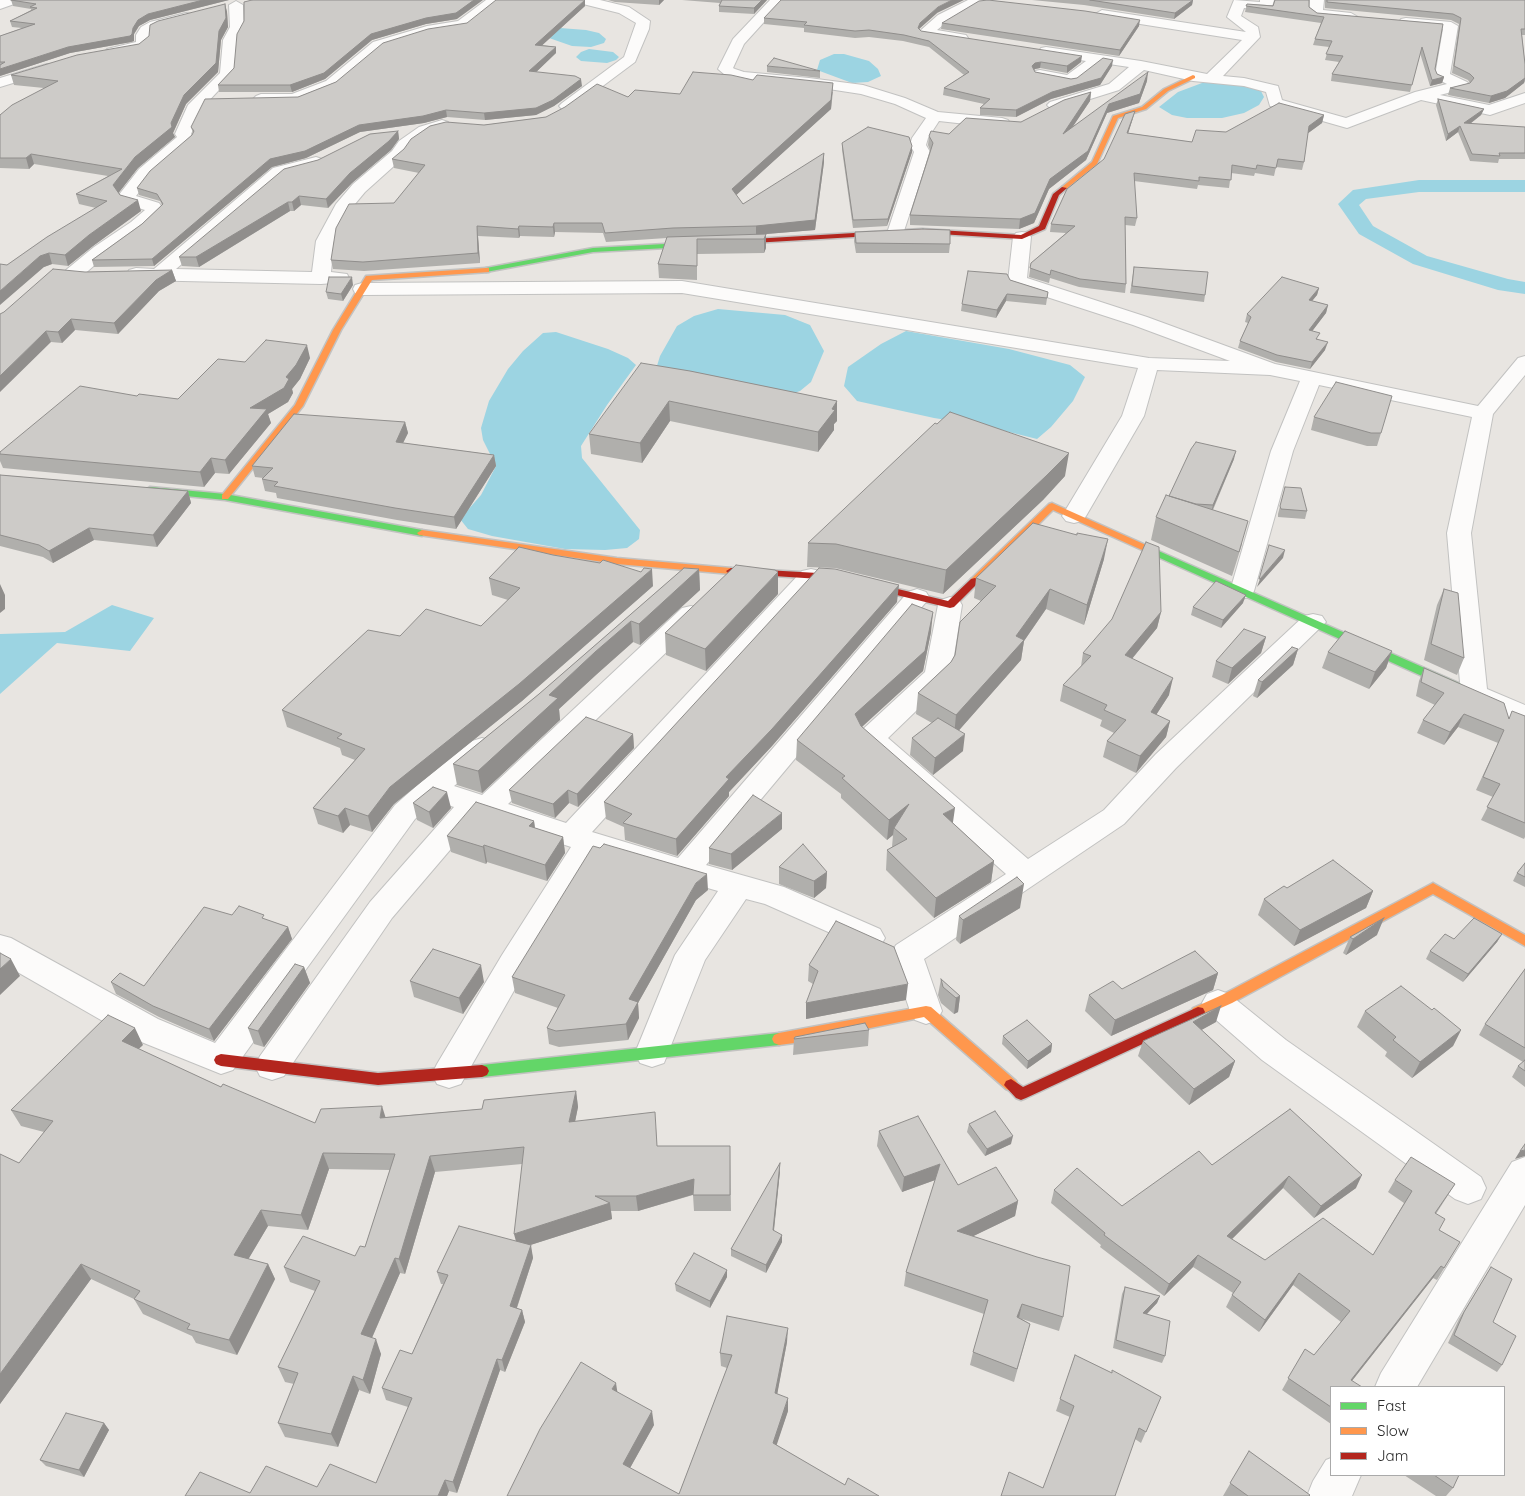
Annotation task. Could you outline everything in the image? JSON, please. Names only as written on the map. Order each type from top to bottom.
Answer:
[{"type":"street","points":[[0,5],[12,0]]},
{"type":"street","points":[[220,9],[253,0]]},
{"type":"street","points":[[248,99],[294,99],[331,84],[378,45],[427,30],[462,25],[494,0]]},
{"type":"street","points":[[554,115],[630,59],[642,29],[643,21],[624,10],[584,0]]},
{"type":"street","points":[[777,0],[738,42],[725,69],[742,76],[809,82],[863,90],[935,116],[968,121],[1019,124]]},
{"type":"street","points":[[974,40],[926,33],[943,18],[974,2],[991,0]]},
{"type":"street","points":[[1211,79],[1253,37],[1253,30],[1234,17],[1240,3],[1266,7],[1267,0]]},
{"type":"street","points":[[1317,0],[1316,13],[1363,18]]},
{"type":"street","points":[[73,274],[100,250],[137,226],[155,210],[153,207],[131,200],[126,196],[145,173],[186,138],[183,134],[196,104],[227,74],[230,40],[237,27],[236,5]]},
{"type":"street","points":[[1084,11],[1253,37]]},
{"type":"street","points":[[102,54],[136,48],[143,44],[143,35],[146,30],[155,25],[204,13]]},
{"type":"street","points":[[1031,49],[1141,65],[1193,78],[1244,82],[1273,89],[1275,103],[1347,123],[1420,95],[1462,85],[1442,76],[1451,26],[1391,21]]},
{"type":"street","points":[[1040,74],[1070,80],[1099,58]]},
{"type":"street","points":[[0,83],[59,64]]},
{"type":"street","points":[[1042,112],[1057,104],[1114,87],[1141,65]]},
{"type":"street","points":[[365,284],[490,270],[593,250],[674,244],[756,242],[820,236],[922,231],[1022,237],[1042,227],[1056,194],[1095,163],[1114,116],[1144,108],[1166,90],[1193,78]]},
{"type":"street","points":[[1420,95],[1490,110],[1525,98]]},
{"type":"street","points":[[202,99],[220,99]]},
{"type":"street","points":[[896,233],[922,152],[918,144],[920,138],[935,116]]},
{"type":"street","points":[[396,134],[425,130],[447,124],[459,124]]},
{"type":"street","points":[[321,278],[325,240],[342,208],[359,188],[398,154],[406,144],[425,130]]},
{"type":"street","points":[[159,274],[279,172],[314,164],[331,155]]},
{"type":"street","points":[[1022,237],[1017,281],[1140,321],[1270,369],[1483,413]]},
{"type":"street","points":[[52,272],[99,275]]},
{"type":"street","points":[[119,274],[321,278],[365,284],[682,287],[1149,364],[1270,369]]},
{"type":"street","points":[[225,497],[299,406],[337,330],[365,284]]},
{"type":"street","points":[[1474,694],[1459,533],[1483,413],[1525,362]]},
{"type":"street","points":[[1074,516],[1133,416],[1149,364]]},
{"type":"street","points":[[1242,591],[1282,452],[1312,378]]},
{"type":"street","points":[[137,489],[225,497],[406,530],[617,561],[690,569],[835,577],[950,605]]},
{"type":"street","points":[[1028,875],[871,738],[938,674],[950,605],[1052,506],[1525,716]]},
{"type":"street","points":[[661,594],[690,569]]},
{"type":"street","points":[[272,1066],[381,910],[481,805],[736,572]]},
{"type":"street","points":[[449,1074],[513,964],[581,839],[811,576]]},
{"type":"street","points":[[685,870],[918,597]]},
{"type":"street","points":[[907,954],[1114,817],[1166,761],[1313,622]]},
{"type":"street","points":[[221,1060],[406,812],[432,788],[501,733]]},
{"type":"street","points":[[432,788],[581,839],[773,895],[907,954],[926,1011],[1021,1094],[1218,1003],[1433,888],[1525,940]]},
{"type":"street","points":[[652,1053],[691,955],[739,886]]},
{"type":"street","points":[[0,947],[146,1029],[221,1060],[378,1079],[508,1069],[802,1036],[926,1011]]},
{"type":"street","points":[[1218,1003],[1274,1050],[1468,1188]]},
{"type":"street","points":[[1396,1386],[1525,1173]]},
{"type":"street","points":[[1328,1496],[1341,1476]]},
{"type":"water","points":[[560,28],[599,33],[606,39],[604,43],[591,47],[572,46],[549,38]]},
{"type":"water","points":[[589,49],[613,52],[619,57],[607,63],[581,61],[576,57],[581,52]]},
{"type":"water","points":[[834,54],[844,54],[869,61],[878,69],[881,76],[868,82],[852,83],[817,70],[820,60]]},
{"type":"water","points":[[1202,83],[1222,83],[1249,87],[1261,91],[1264,97],[1259,105],[1244,113],[1222,118],[1187,118],[1172,115],[1159,107],[1178,92]]},
{"type":"water","points":[[718,309],[785,315],[810,325],[824,351],[811,382],[800,391],[783,397],[656,369],[660,356],[677,326],[694,316]]},
{"type":"water","points":[[906,331],[1009,349],[1070,365],[1085,377],[1073,401],[1051,427],[1037,439],[985,426],[934,418],[857,401],[844,386],[848,367],[881,344]]},
{"type":"water","points":[[556,332],[608,349],[628,358],[636,365],[607,405],[581,446],[582,458],[640,530],[639,539],[627,548],[605,550],[565,549],[492,536],[468,529],[460,519],[481,495],[496,466],[483,440],[481,428],[489,401],[508,369],[523,351],[543,333]]},
{"type":"water","points":[[112,605],[154,618],[130,651],[57,643],[0,694],[0,634],[65,632]]},
{"type":"building","points":[[11,0],[203,0],[148,14],[138,20],[130,36],[68,47],[0,69],[0,65],[5,62],[0,62],[0,36],[35,24],[10,21],[37,8],[30,7],[36,4]]},
{"type":"building","points":[[252,0],[474,0],[456,13],[426,18],[371,34],[324,73],[290,85],[218,85],[234,68],[237,34],[244,21],[244,2]]},
{"type":"building","points":[[496,0],[585,0],[535,45],[556,47],[529,71],[575,76],[581,79],[553,100],[536,108],[484,113],[446,110],[423,116],[359,125],[305,151],[270,159],[152,259],[92,260],[142,224],[163,204],[157,194],[137,188],[150,171],[192,135],[194,131],[191,127],[205,99],[298,97],[336,82],[383,43],[428,29],[467,23]]},
{"type":"building","points":[[722,0],[762,0],[754,8],[719,6]]},
{"type":"building","points":[[781,0],[952,0],[938,7],[920,23],[918,28],[921,31],[1082,56],[1067,66],[1041,62],[1035,63],[1032,66],[1035,72],[1071,79],[1077,78],[1103,58],[1113,60],[1101,78],[1052,92],[1016,110],[980,108],[990,99],[944,88],[969,72],[929,41],[869,30],[855,31],[804,25],[807,22],[764,18]]},
{"type":"building","points":[[988,0],[1085,11],[1140,20],[1120,50],[942,23],[979,1]]},
{"type":"building","points":[[1090,0],[1193,0],[1175,13]]},
{"type":"building","points":[[1275,0],[1309,0],[1309,7],[1317,13],[1443,24],[1435,69],[1437,74],[1444,77],[1432,80],[1422,47],[1412,85],[1332,74],[1343,56],[1326,54],[1332,41],[1315,39],[1324,17],[1246,6],[1247,4],[1273,6]]},
{"type":"building","points":[[1327,0],[1525,0],[1525,29],[1521,29],[1525,78],[1507,91],[1491,96],[1450,88],[1470,83],[1474,78],[1454,66],[1461,18],[1453,14],[1327,2]]},
{"type":"building","points":[[225,4],[226,18],[219,31],[216,63],[184,95],[171,123],[172,127],[135,157],[113,185],[120,195],[138,200],[89,235],[65,255],[49,253],[40,256],[0,291],[0,264],[7,265],[47,237],[107,201],[76,194],[122,169],[31,154],[26,158],[0,158],[0,115],[12,105],[58,81],[11,75],[77,55],[139,44],[149,36],[150,25],[158,21]]},
{"type":"building","points":[[774,58],[820,71],[767,66]]},
{"type":"building","points":[[693,72],[731,75],[753,80],[757,75],[833,83],[831,100],[732,189],[743,204],[824,153],[815,220],[756,226],[673,228],[605,233],[602,223],[554,223],[553,227],[519,226],[518,229],[477,226],[478,253],[363,262],[331,260],[336,228],[349,204],[394,203],[425,165],[392,159],[404,149],[411,139],[430,126],[446,122],[484,125],[546,117],[565,107],[597,84],[628,97],[635,90],[680,94]]},
{"type":"building","points":[[1148,72],[1140,94],[1109,104],[1088,151],[1050,179],[1035,213],[1020,219],[910,215],[933,143],[929,136],[931,131],[949,134],[966,118],[1021,122],[1064,100],[1091,92],[1063,134]]},
{"type":"building","points":[[1438,99],[1484,109],[1464,123],[1525,127],[1525,153],[1499,153],[1500,156],[1472,154],[1460,126],[1448,134]]},
{"type":"building","points":[[1279,103],[1324,115],[1309,126],[1304,162],[1278,159],[1276,168],[1257,165],[1256,169],[1232,165],[1231,180],[1199,177],[1199,181],[1134,173],[1137,218],[1125,217],[1126,284],[1080,279],[1051,270],[1050,275],[1030,268],[1031,263],[1075,226],[1051,224],[1067,189],[1104,159],[1125,114],[1135,111],[1127,133],[1192,142],[1196,130],[1226,132]]},
{"type":"building","points":[[868,127],[909,137],[912,146],[888,219],[853,220],[842,143]]},
{"type":"building","points":[[398,131],[389,141],[350,173],[326,199],[299,196],[292,202],[288,202],[196,257],[179,257],[284,169],[318,160],[370,134]]},
{"type":"building","points":[[923,229],[950,230],[950,244],[856,243],[855,232]]},
{"type":"building","points":[[766,234],[764,239],[697,239],[697,266],[658,264],[667,237]]},
{"type":"building","points":[[1134,267],[1208,272],[1205,295],[1132,286]]},
{"type":"building","points":[[53,269],[85,272],[172,270],[156,280],[114,323],[71,319],[58,332],[46,331],[0,376],[0,314]]},
{"type":"building","points":[[968,271],[1007,274],[1010,280],[1048,292],[1047,298],[1007,294],[997,310],[962,304]]},
{"type":"building","points":[[329,277],[352,277],[341,294],[326,292]]},
{"type":"building","points":[[1282,277],[1319,288],[1309,300],[1328,305],[1309,330],[1320,333],[1316,339],[1328,342],[1312,362],[1277,355],[1240,341],[1251,317],[1247,314]]},
{"type":"building","points":[[266,340],[307,345],[296,365],[286,377],[289,379],[284,388],[250,408],[267,409],[225,460],[211,458],[200,472],[0,454],[0,452],[80,386],[137,396],[139,394],[178,399],[218,359],[245,362]]},
{"type":"building","points":[[641,363],[837,401],[832,409],[835,410],[818,432],[669,401],[640,443],[589,434]]},
{"type":"building","points":[[1336,382],[1392,396],[1381,433],[1371,433],[1314,417]]},
{"type":"building","points":[[950,412],[1069,453],[946,570],[836,544],[808,543],[935,423],[937,424]]},
{"type":"building","points":[[294,414],[405,422],[396,442],[494,455],[454,517],[274,486],[278,482],[262,479],[273,468],[252,466]]},
{"type":"building","points":[[1196,442],[1236,451],[1213,505],[1196,504],[1169,496]]},
{"type":"building","points":[[0,475],[188,491],[153,535],[89,528],[49,551],[39,545],[0,535]]},
{"type":"building","points":[[1285,487],[1301,488],[1307,511],[1281,509],[1280,506]]},
{"type":"building","points":[[1166,495],[1248,521],[1239,552],[1156,517]]},
{"type":"building","points":[[1033,523],[1077,535],[1077,533],[1108,539],[1087,605],[1050,589],[1016,636],[1024,640],[956,715],[918,693],[951,662],[955,655],[960,622],[996,586],[976,578]]},
{"type":"building","points":[[1146,542],[1159,547],[1161,612],[1125,655],[1173,678],[1151,712],[1170,721],[1140,756],[1107,741],[1126,720],[1104,710],[1107,705],[1063,685],[1091,656],[1083,653],[1112,619]]},
{"type":"building","points":[[1269,545],[1285,550],[1259,579]]},
{"type":"building","points":[[519,547],[600,563],[603,560],[641,572],[644,568],[652,569],[519,684],[390,787],[368,816],[345,808],[338,816],[313,808],[365,749],[337,738],[342,734],[282,710],[368,630],[400,636],[426,609],[481,626],[520,588],[489,578]]},
{"type":"building","points":[[736,565],[778,572],[705,649],[665,633]]},
{"type":"building","points":[[684,568],[699,569],[639,624],[631,621],[595,652],[549,695],[558,698],[478,771],[453,764],[539,694]]},
{"type":"building","points":[[819,568],[835,569],[899,585],[772,729],[726,777],[729,779],[676,839],[623,823],[632,814],[604,802]]},
{"type":"building","points":[[1216,581],[1246,595],[1223,620],[1193,607]]},
{"type":"building","points":[[1444,589],[1458,593],[1464,658],[1431,644]]},
{"type":"building","points":[[912,604],[933,612],[925,651],[855,714],[861,726],[955,808],[943,814],[994,861],[936,898],[887,850],[907,839],[894,828],[909,804],[889,820],[842,778],[845,776],[797,740]]},
{"type":"building","points":[[1244,629],[1266,637],[1232,668],[1216,661]]},
{"type":"building","points":[[1345,631],[1392,651],[1375,672],[1328,652]]},
{"type":"building","points":[[1292,647],[1298,649],[1262,682],[1258,680]]},
{"type":"building","points":[[1424,668],[1504,703],[1509,719],[1512,711],[1525,716],[1525,823],[1487,807],[1500,784],[1483,777],[1504,730],[1464,714],[1450,732],[1423,720],[1444,693],[1421,682]]},
{"type":"building","points":[[586,717],[633,734],[577,794],[568,790],[553,804],[509,790]]},
{"type":"building","points":[[938,718],[965,734],[935,758],[912,738]]},
{"type":"building","points":[[433,787],[447,792],[429,812],[413,803]]},
{"type":"building","points":[[753,795],[782,813],[731,854],[709,848]]},
{"type":"building","points":[[476,802],[534,821],[529,826],[563,837],[545,865],[484,845],[483,847],[447,836]]},
{"type":"building","points":[[604,844],[707,874],[696,883],[629,999],[638,1002],[626,1024],[556,1031],[547,1028],[565,995],[512,977],[593,846],[600,848]]},
{"type":"building","points":[[803,844],[827,872],[814,881],[779,867]]},
{"type":"building","points":[[1333,860],[1373,891],[1300,930],[1264,899],[1284,886],[1287,888]]},
{"type":"building","points":[[1525,863],[1525,877],[1517,873]]},
{"type":"building","points":[[1017,877],[1024,884],[963,920],[959,916]]},
{"type":"building","points":[[239,906],[264,915],[262,918],[288,927],[209,1029],[153,1006],[111,982],[120,973],[144,986],[204,907],[232,915]]},
{"type":"building","points":[[1384,918],[1353,939],[1350,937]]},
{"type":"building","points":[[1474,918],[1502,934],[1468,974],[1430,951],[1445,934],[1454,939]]},
{"type":"building","points":[[836,921],[894,947],[908,984],[806,1003],[818,971],[809,965]]},
{"type":"building","points":[[433,949],[481,965],[459,998],[410,981]]},
{"type":"building","points":[[1195,951],[1218,973],[1115,1020],[1089,995],[1113,981],[1122,989]]},
{"type":"building","points":[[0,953],[11,959],[0,969]]},
{"type":"building","points":[[295,964],[304,967],[258,1031],[248,1028]]},
{"type":"building","points":[[1525,969],[1525,1048],[1485,1024]]},
{"type":"building","points":[[941,979],[960,996],[956,998],[943,987]]},
{"type":"building","points":[[1401,986],[1432,1010],[1434,1008],[1461,1030],[1420,1062],[1393,1040],[1396,1037],[1365,1011]]},
{"type":"building","points":[[1221,1006],[1193,1022],[1235,1061],[1194,1089],[1143,1041]]},
{"type":"building","points":[[108,1015],[135,1028],[122,1041],[221,1087],[223,1084],[315,1123],[321,1109],[382,1106],[380,1118],[482,1109],[484,1100],[576,1091],[569,1122],[655,1112],[657,1146],[730,1146],[730,1195],[693,1195],[694,1179],[636,1196],[595,1196],[610,1203],[514,1234],[524,1147],[430,1156],[399,1259],[395,1258],[361,1334],[376,1339],[363,1380],[353,1376],[331,1434],[278,1423],[298,1373],[278,1367],[320,1281],[284,1267],[303,1236],[355,1256],[360,1246],[365,1247],[395,1154],[323,1153],[301,1215],[261,1210],[234,1255],[268,1264],[229,1340],[187,1329],[190,1324],[134,1299],[140,1291],[81,1264],[0,1374],[0,1154],[19,1163],[53,1121],[11,1110]]},
{"type":"building","points":[[1027,1020],[1052,1044],[1028,1061],[1003,1036]]},
{"type":"building","points":[[865,1023],[869,1030],[794,1039],[795,1037]]},
{"type":"building","points":[[1525,1060],[1525,1071],[1518,1066]]},
{"type":"building","points":[[1290,1109],[1362,1175],[1321,1206],[1289,1176],[1227,1236],[1265,1260],[1323,1218],[1373,1255],[1412,1191],[1395,1180],[1411,1157],[1455,1184],[1435,1213],[1445,1219],[1439,1230],[1460,1242],[1444,1268],[1441,1266],[1351,1380],[1360,1386],[1330,1386],[1330,1406],[1288,1378],[1305,1349],[1314,1355],[1350,1311],[1299,1273],[1265,1320],[1232,1295],[1241,1282],[1198,1255],[1169,1284],[1104,1235],[1105,1233],[1054,1190],[1077,1168],[1122,1206],[1199,1151],[1212,1165]]},
{"type":"building","points":[[995,1111],[1013,1136],[987,1149],[969,1124]]},
{"type":"building","points":[[918,1116],[958,1185],[996,1167],[1018,1201],[957,1231],[1070,1266],[1063,1317],[1022,1304],[1017,1317],[1030,1324],[1017,1369],[973,1352],[988,1300],[906,1272],[940,1164],[904,1177],[879,1131]]},
{"type":"building","points":[[780,1163],[773,1230],[782,1235],[766,1265],[731,1249]]},
{"type":"building","points":[[459,1226],[531,1245],[510,1306],[522,1310],[502,1360],[497,1359],[453,1482],[445,1480],[438,1496],[185,1496],[200,1472],[250,1493],[266,1466],[317,1487],[330,1464],[376,1483],[412,1398],[382,1388],[400,1350],[412,1354],[448,1275],[437,1272]]},
{"type":"building","points":[[694,1253],[727,1270],[710,1301],[675,1284]]},
{"type":"building","points":[[1491,1267],[1512,1279],[1493,1322],[1516,1336],[1502,1365],[1454,1335],[1464,1312]]},
{"type":"building","points":[[1125,1287],[1160,1296],[1143,1313],[1170,1321],[1165,1356],[1116,1340]]},
{"type":"building","points":[[727,1316],[788,1328],[775,1393],[788,1398],[773,1443],[845,1485],[848,1478],[879,1496],[507,1496],[540,1429],[581,1362],[616,1383],[612,1389],[652,1411],[623,1464],[679,1494],[732,1355],[720,1353]]},
{"type":"building","points":[[1075,1355],[1112,1373],[1112,1370],[1161,1397],[1146,1432],[1139,1428],[1115,1496],[1001,1496],[1009,1472],[1043,1488],[1074,1406],[1060,1399]]},
{"type":"building","points":[[66,1413],[104,1423],[79,1470],[40,1460]]},
{"type":"building","points":[[1249,1451],[1310,1495],[1248,1496],[1230,1483]]},
{"type":"building","points":[[1435,1476],[1459,1476],[1453,1488]]},
{"type":"waterway","points":[[1525,186],[1419,186],[1360,194],[1348,204],[1366,230],[1420,260],[1506,285],[1525,288]]},
{"type":"traffic: fast","points":[[486,270],[593,250],[719,243]]},
{"type":"traffic: fast","points":[[150,490],[225,497],[422,533]]},
{"type":"traffic: fast","points":[[1154,552],[1457,687]]},
{"type":"traffic: fast","points":[[482,1071],[779,1039]]},
{"type":"traffic: slow","points":[[1064,188],[1095,163],[1115,117],[1144,108],[1166,90],[1193,77]]},
{"type":"traffic: slow","points":[[225,497],[299,406],[337,330],[369,278],[486,270]]},
{"type":"traffic: slow","points":[[975,581],[1052,506],[1154,552]]},
{"type":"traffic: slow","points":[[422,533],[617,561],[731,571]]},
{"type":"traffic: slow","points":[[1198,1012],[1227,999],[1433,888],[1525,941]]},
{"type":"traffic: slow","points":[[779,1039],[926,1011],[1011,1085]]},
{"type":"traffic: jam","points":[[719,243],[922,231],[1022,237],[1042,227],[1056,194],[1064,188]]},
{"type":"traffic: jam","points":[[731,571],[835,577],[950,605],[975,581]]},
{"type":"traffic: jam","points":[[1011,1085],[1021,1094],[1198,1012]]},
{"type":"traffic: jam","points":[[221,1060],[378,1079],[482,1071]]}]
